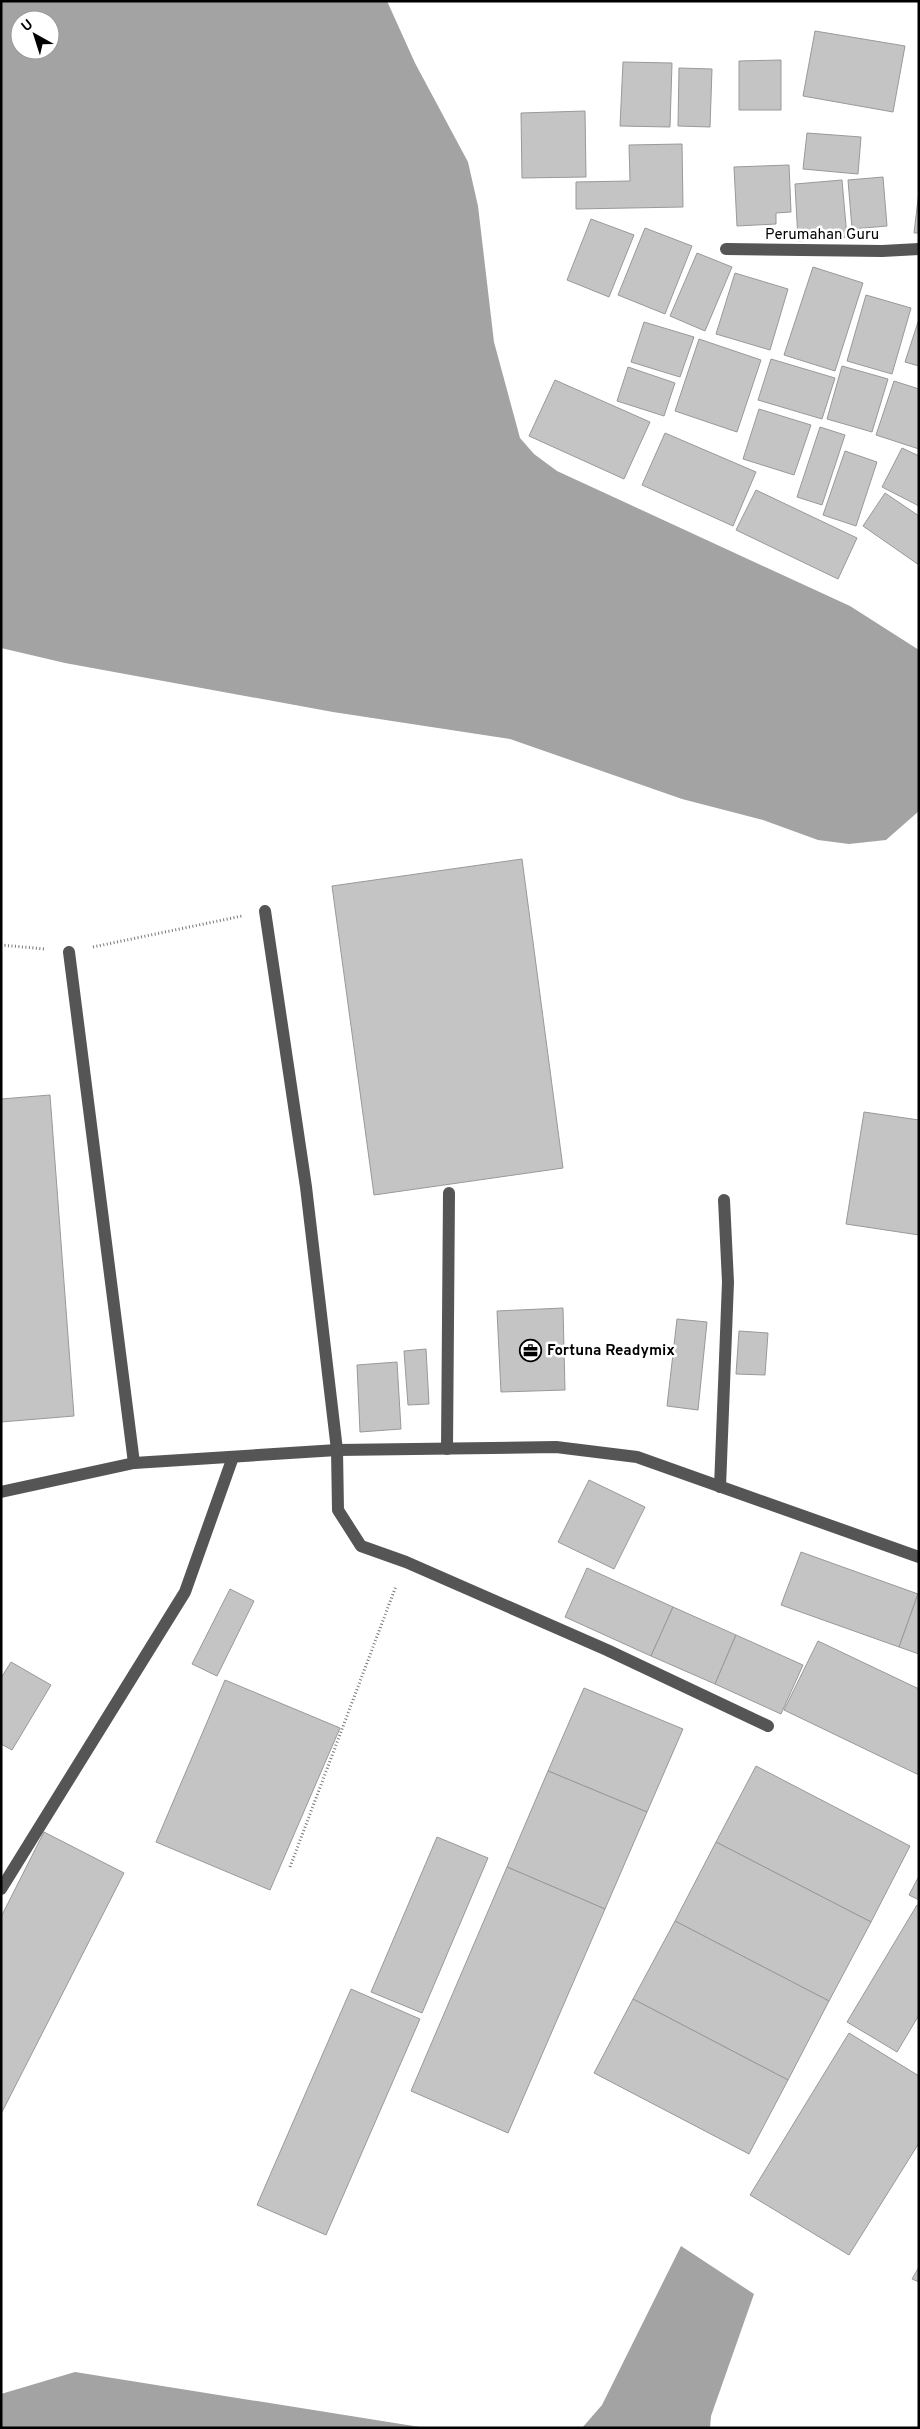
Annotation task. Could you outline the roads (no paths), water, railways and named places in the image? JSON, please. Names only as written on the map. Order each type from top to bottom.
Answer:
[{"type":"street","name":"Perumahan Guru","points":[[726,249],[882,251],[919,249]]},
{"type":"street","points":[[265,911],[306,1187],[337,1450],[338,1510],[362,1546],[406,1562],[607,1650],[768,1726]]},
{"type":"street","points":[[69,952],[134,1463]]},
{"type":"street","points":[[447,1448],[449,1194]]},
{"type":"street","points":[[720,1487],[728,1282],[724,1200]]},
{"type":"street","points":[[1,1492],[134,1463],[337,1450],[556,1447],[637,1457],[919,1557]]},
{"type":"street","points":[[1,1889],[185,1592],[233,1457]]},
{"type":"place","name":"Fortuna Readymix","points":[[531,1350]]}]
